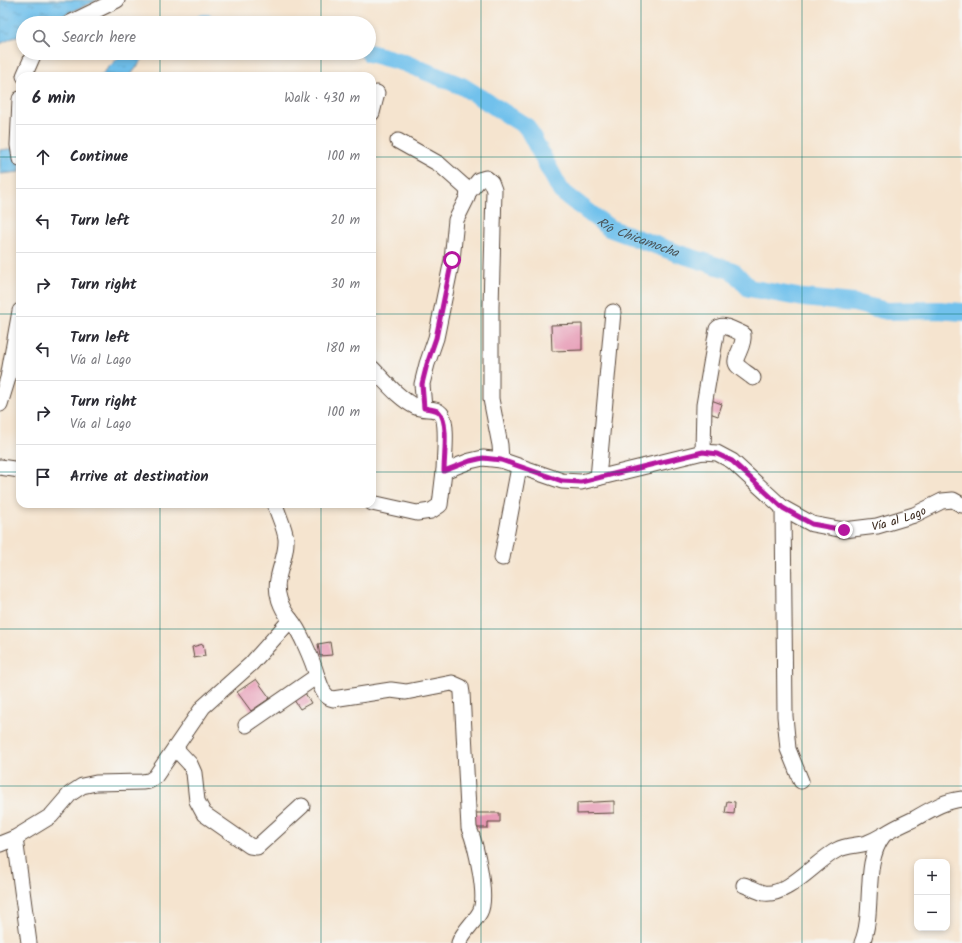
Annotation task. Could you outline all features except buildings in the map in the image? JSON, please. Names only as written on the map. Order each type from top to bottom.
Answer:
[{"type":"street","points":[[84,16],[117,0]]},
{"type":"street","points":[[26,72],[31,60]]},
{"type":"street","points":[[376,97],[377,93]]},
{"type":"street","points":[[398,140],[439,164],[466,188],[468,193],[468,198],[456,220],[452,260],[438,331],[422,384],[424,408]]},
{"type":"street","points":[[468,193],[478,180],[486,178],[491,182],[494,190],[491,307],[491,399],[500,445],[501,460]]},
{"type":"street","points":[[598,478],[613,312]]},
{"type":"street","points":[[703,452],[704,405],[717,329],[720,326],[743,334],[742,348],[736,357],[736,361],[737,365],[753,378]]},
{"type":"street","points":[[0,404],[8,378],[16,333]]},
{"type":"street","points":[[376,372],[403,398],[418,408],[436,410],[443,417],[445,424],[444,471],[440,505],[432,511],[417,513],[376,504]]},
{"type":"street","name":"Vía al Lago","points":[[444,471],[470,461],[483,458],[501,460],[562,481],[581,482],[703,452],[717,454],[732,461],[783,508],[812,524],[844,530],[877,526],[914,515],[942,501],[953,500],[962,505]]},
{"type":"street","points":[[0,467],[16,469]]},
{"type":"street","points":[[502,558],[519,467]]},
{"type":"street","points":[[276,508],[286,538],[285,552],[277,580],[280,603],[294,623],[325,695],[328,698],[333,699],[391,690],[406,692],[452,683],[461,687],[469,828],[476,848],[480,867],[483,903],[479,913],[461,937],[459,943]]},
{"type":"street","points":[[783,508],[785,716],[788,749],[801,781]]},
{"type":"street","points":[[0,844],[15,838],[51,816],[70,794],[82,786],[96,783],[149,781],[155,777],[209,700],[251,664],[290,619]]},
{"type":"street","points":[[246,725],[317,676]]},
{"type":"street","points":[[175,748],[190,764],[194,773],[197,801],[204,814],[250,846],[257,847],[302,806]]},
{"type":"street","points":[[744,885],[763,893],[778,892],[790,885],[830,854],[848,846],[866,843],[946,802],[962,799]]},
{"type":"street","points":[[862,943],[867,930],[872,861],[876,848],[883,835]]},
{"type":"street","points":[[15,838],[30,943]]},
{"type":"water","points":[[0,0],[98,0],[62,16],[16,16],[16,36],[0,44]]},
{"type":"water","points":[[116,60],[142,60],[133,72],[104,72]]},
{"type":"water","points":[[16,148],[16,172],[0,174],[0,150]]},
{"type":"waterway","name":"Río Chicamocha","points":[[376,55],[402,62],[462,86],[527,127],[561,191],[609,228],[677,253],[733,271],[749,288],[803,298],[854,303],[887,311],[939,310],[962,312]]},
{"type":"route","points":[[452,260],[436,338],[422,384],[424,408],[436,410],[440,413],[445,424],[444,471],[470,461],[483,458],[501,460],[562,481],[581,482],[703,452],[717,454],[732,461],[783,508],[812,524],[844,530]]}]
